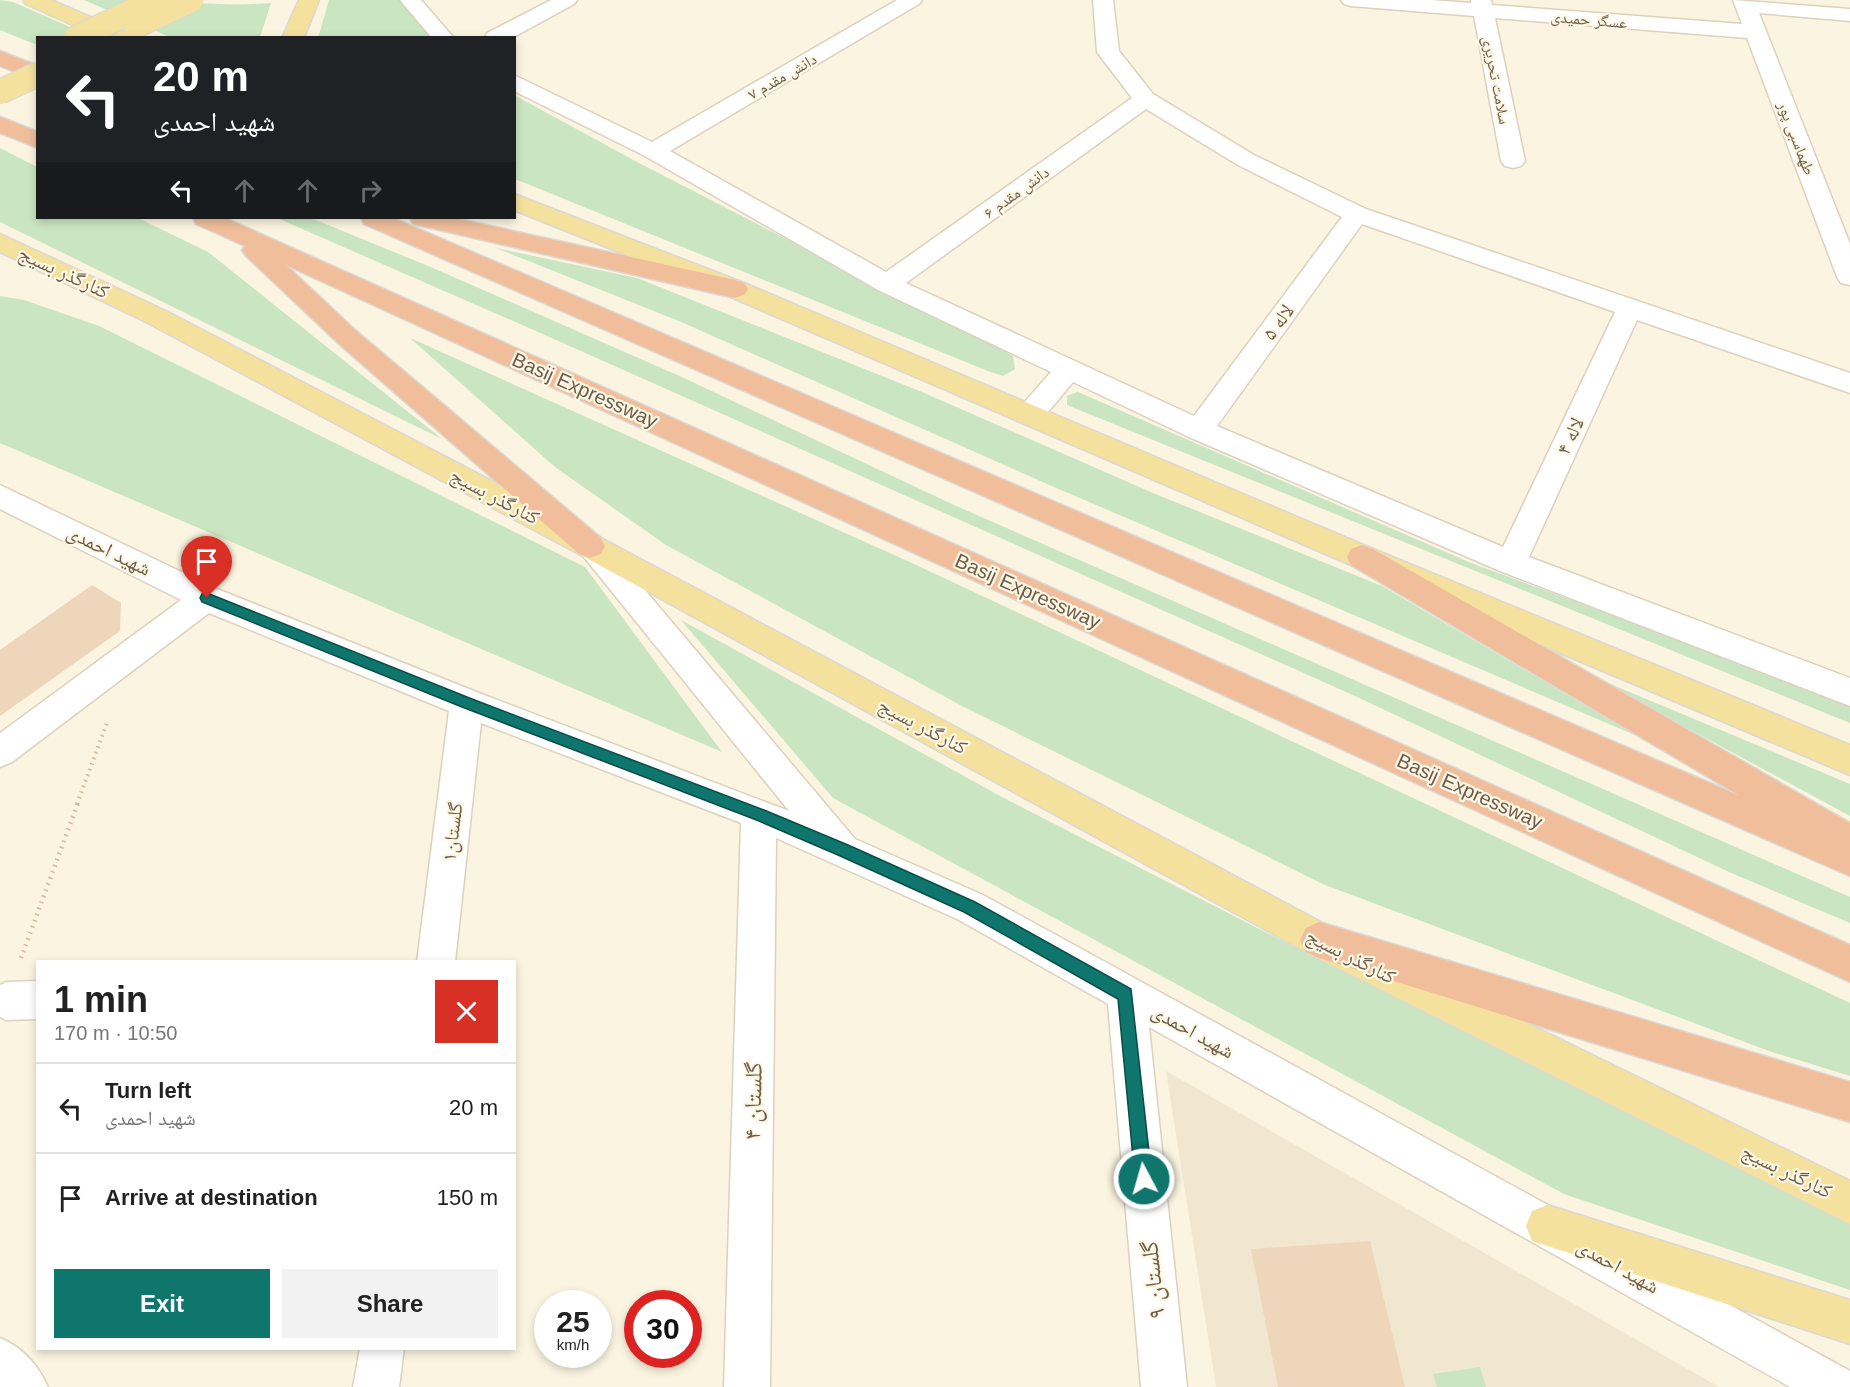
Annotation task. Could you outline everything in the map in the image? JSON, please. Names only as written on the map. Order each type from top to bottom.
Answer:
[{"type":"highway","points":[[0,58],[36,73]]},
{"type":"highway","points":[[0,124],[36,140]]},
{"type":"highway","name":"Basij Expressway","points":[[207,219],[1850,964]]},
{"type":"highway","points":[[375,219],[1850,860]]},
{"type":"highway","points":[[426,219],[735,289]]},
{"type":"highway","points":[[237,232],[346,336],[590,546]]},
{"type":"highway","points":[[1362,557],[1850,842]]},
{"type":"highway","points":[[1319,940],[1850,1102]]},
{"type":"main road","points":[[33,0],[115,36]]},
{"type":"main road","points":[[80,36],[156,0]]},
{"type":"main road","points":[[117,36],[191,0]]},
{"type":"main road","points":[[294,36],[309,0]]},
{"type":"main road","points":[[0,73],[36,56]]},
{"type":"main road","points":[[0,92],[36,75]]},
{"type":"main road","points":[[516,202],[735,289],[1362,557],[1850,760]]},
{"type":"main road","name":"کنارگذر بسیج","points":[[0,242],[157,317],[590,546],[1319,940],[1850,1203]]},
{"type":"main road","points":[[0,268],[56,269]]},
{"type":"main road","points":[[1547,1226],[1850,1322]]},
{"type":"street","points":[[410,0],[442,36]]},
{"type":"street","points":[[499,36],[567,0]]},
{"type":"street","name":"دانش مقدم ۷","points":[[653,151],[912,0]]},
{"type":"street","points":[[1103,0],[1108,52],[1144,99],[1246,160],[1357,214],[1850,383]]},
{"type":"street","name":"عسگر حمیدی","points":[[1350,0],[1482,5],[1756,32]]},
{"type":"street","points":[[1745,3],[1850,15]]},
{"type":"street","name":"طهماسبی پور","points":[[1745,3],[1850,277]]},
{"type":"street","name":"سلامت تحریری","points":[[1482,5],[1514,161]]},
{"type":"street","points":[[516,83],[653,151],[887,284],[1199,429],[1511,563],[1850,692]]},
{"type":"street","name":"دانش مقدم ۶","points":[[887,284],[1144,99]]},
{"type":"street","name":"لاله ۵","points":[[1199,429],[1357,214]]},
{"type":"street","name":"لاله ۴","points":[[1511,563],[1629,309]]},
{"type":"street","points":[[1028,414],[1068,369]]},
{"type":"street","name":"شهید احمدی","points":[[2,499],[207,598],[467,703],[759,814],[970,907],[1834,1387]]},
{"type":"street","points":[[590,546],[843,850]]},
{"type":"street","points":[[0,752],[207,598]]},
{"type":"street","name":"گلستان۱","points":[[436,960],[467,703]]},
{"type":"street","name":"گلستان ۴","points":[[747,1387],[759,814]]},
{"type":"street","name":"گلستان ۹","points":[[1126,994],[1164,1387]]},
{"type":"street","points":[[376,1387],[382,1350]]},
{"type":"street","points":[[0,1360],[25,1387]]},
{"type":"path","points":[[22,1000],[108,721]]},
{"type":"shaded area","points":[[1166,1071],[1719,1387],[1216,1387]]},
{"type":"green space","points":[[0,0],[13,2],[91,36],[36,36],[36,45],[0,30]]},
{"type":"green space","points":[[84,0],[271,3],[260,36],[167,36]]},
{"type":"green space","points":[[329,0],[401,0],[431,36],[319,36]]},
{"type":"green space","points":[[516,96],[639,163],[1013,356],[1015,369],[1003,376],[516,179]]},
{"type":"green space","points":[[0,148],[36,166],[36,219],[140,219],[208,252],[442,439],[0,222]]},
{"type":"green space","points":[[279,219],[313,219],[433,268],[684,378],[954,505],[1850,897],[1850,923],[1729,872],[1355,696]]},
{"type":"green space","points":[[496,248],[637,278],[922,392],[1153,493],[1382,586],[1637,736],[1054,487],[679,321]]},
{"type":"green space","points":[[0,296],[24,300],[99,326],[585,567],[722,752],[0,443]]},
{"type":"green space","points":[[410,338],[912,563],[1850,1003],[1850,1076],[1769,1051],[1325,885],[962,706],[666,545],[555,467]]},
{"type":"green space","points":[[1078,392],[1471,563],[1850,702],[1850,723],[1067,405],[1067,396]]},
{"type":"green space","points":[[681,620],[1002,797],[1310,955],[1850,1225],[1850,1290],[1564,1194],[833,798]]},
{"type":"green space","points":[[1591,676],[1850,784],[1850,816]]},
{"type":"green space","points":[[1480,1367],[1486,1387],[1437,1387],[1433,1374]]},
{"type":"building","points":[[92,585],[121,603],[120,631],[0,716],[0,650]]},
{"type":"building","points":[[1370,1241],[1405,1387],[1278,1387],[1251,1249]]},
{"type":"route","points":[[207,598],[467,703],[759,814],[843,850],[970,907],[1126,994],[1144,1179]]}]
